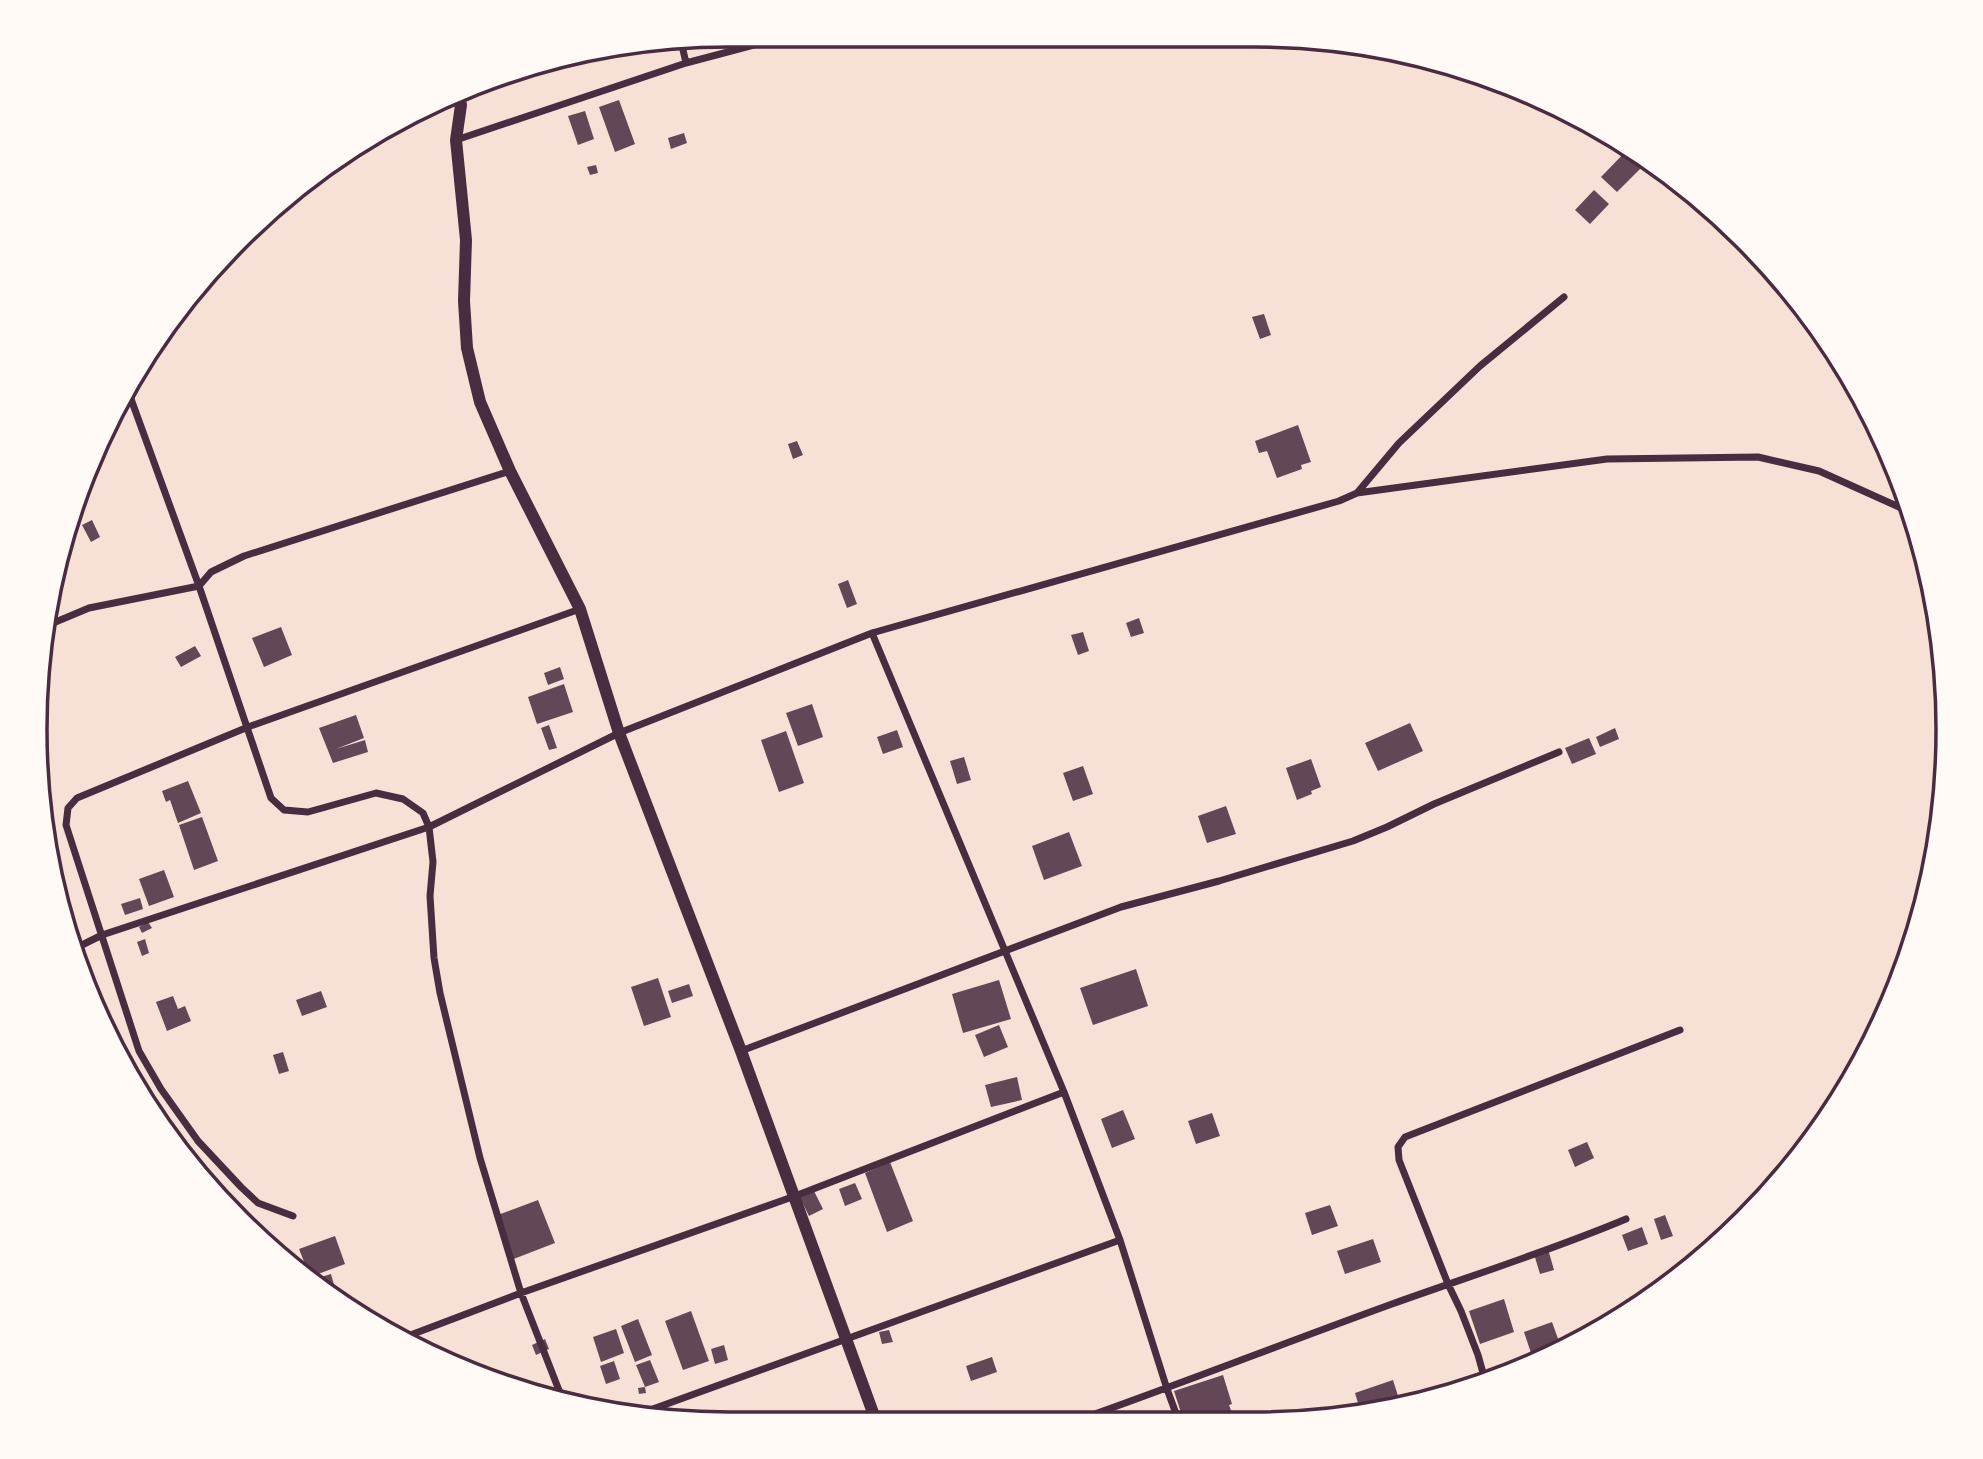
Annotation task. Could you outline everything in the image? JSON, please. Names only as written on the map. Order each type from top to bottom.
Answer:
[{"type":"street","points":[[456,140],[686,62],[745,47]]},
{"type":"street","points":[[683,49],[686,62]]},
{"type":"street","points":[[460,103],[456,140],[466,240],[464,301],[467,348],[480,402],[510,471],[580,609],[618,733],[741,1051],[873,1412]]},
{"type":"street","points":[[1357,493],[1399,443],[1480,366],[1564,297]]},
{"type":"street","points":[[132,401],[271,798],[284,810],[308,812],[376,793],[403,799],[423,813],[429,827],[433,862],[430,896],[434,958],[440,993],[480,1158],[522,1293],[559,1390]]},
{"type":"street","points":[[82,945],[102,935],[429,827],[618,733],[872,633],[1326,505],[1357,493],[1607,459],[1758,457],[1819,471],[1899,507]]},
{"type":"street","points":[[56,620],[89,608],[199,586],[212,572],[244,556],[510,471]]},
{"type":"street","points":[[293,1216],[258,1203],[241,1188],[198,1141],[161,1089],[139,1051],[66,825],[68,808],[77,798],[248,727],[580,609]]},
{"type":"street","points":[[872,633],[1064,1092],[1120,1240],[1175,1412]]},
{"type":"street","points":[[741,1051],[1121,907],[1353,841],[1559,751]]},
{"type":"street","points":[[1483,1372],[1461,1311],[1399,1160],[1398,1147],[1405,1137],[1681,1030]]},
{"type":"street","points":[[414,1334],[794,1196],[1064,1092]]},
{"type":"street","points":[[1101,1412],[1448,1284],[1574,1241],[1626,1219]]},
{"type":"street","points":[[657,1407],[1120,1240]]},
{"type":"building","points":[[619,100],[635,144],[615,152],[599,107]]},
{"type":"building","points":[[585,111],[594,139],[578,145],[568,116]]},
{"type":"building","points":[[684,133],[687,143],[671,149],[668,138]]},
{"type":"building","points":[[1622,155],[1641,168],[1617,192],[1601,177]]},
{"type":"building","points":[[596,165],[598,173],[590,175],[587,167]]},
{"type":"building","points":[[1594,190],[1609,204],[1590,224],[1575,210]]},
{"type":"building","points":[[1264,314],[1271,335],[1260,339],[1252,317]]},
{"type":"building","points":[[1298,425],[1311,462],[1301,465],[1302,469],[1277,478],[1267,451],[1259,453],[1255,441]]},
{"type":"building","points":[[797,441],[803,455],[793,459],[788,444]]},
{"type":"building","points":[[92,520],[100,537],[91,542],[82,525]]},
{"type":"building","points":[[848,580],[857,604],[847,608],[838,584]]},
{"type":"building","points":[[1139,618],[1144,633],[1131,637],[1126,623]]},
{"type":"building","points":[[281,627],[292,655],[264,667],[252,638]]},
{"type":"building","points":[[1083,632],[1089,651],[1078,655],[1071,635]]},
{"type":"building","points":[[195,646],[201,656],[181,667],[175,657]]},
{"type":"building","points":[[560,667],[564,679],[548,685],[544,673]]},
{"type":"building","points":[[564,684],[573,712],[537,724],[528,697]]},
{"type":"building","points":[[812,704],[823,737],[798,746],[786,713]]},
{"type":"building","points":[[356,715],[364,738],[336,749],[365,740],[368,752],[333,763],[319,728]]},
{"type":"building","points":[[1410,723],[1423,751],[1378,771],[1365,743]]},
{"type":"building","points":[[549,725],[557,748],[549,750],[541,728]]},
{"type":"building","points":[[1615,728],[1619,739],[1600,747],[1596,737]]},
{"type":"building","points":[[897,730],[903,747],[883,754],[877,737]]},
{"type":"building","points":[[786,731],[804,783],[779,792],[761,740]]},
{"type":"building","points":[[1589,738],[1596,754],[1572,764],[1565,748]]},
{"type":"building","points":[[964,757],[971,780],[957,784],[950,761]]},
{"type":"building","points":[[1311,759],[1321,787],[1297,800],[1286,768]]},
{"type":"building","points":[[1083,766],[1093,794],[1073,801],[1063,773]]},
{"type":"building","points":[[188,781],[201,813],[178,823],[170,800],[166,802],[162,791]]},
{"type":"building","points":[[1226,806],[1236,834],[1207,843],[1198,816]]},
{"type":"building","points":[[202,817],[218,861],[194,870],[179,825]]},
{"type":"building","points":[[1069,832],[1082,866],[1044,880],[1032,846]]},
{"type":"building","points":[[164,870],[174,897],[149,906],[139,879]]},
{"type":"building","points":[[140,898],[143,909],[125,915],[121,904]]},
{"type":"building","points":[[148,922],[152,928],[142,933],[139,927]]},
{"type":"building","points":[[145,939],[149,953],[142,956],[137,942]]},
{"type":"building","points":[[1136,969],[1148,1006],[1093,1025],[1080,988]]},
{"type":"building","points":[[658,978],[671,1017],[644,1026],[631,987]]},
{"type":"building","points":[[999,980],[1011,1019],[963,1033],[952,994]]},
{"type":"building","points":[[689,984],[693,996],[672,1003],[668,991]]},
{"type":"building","points":[[321,991],[327,1007],[302,1016],[296,1000]]},
{"type":"building","points":[[173,996],[178,1009],[185,1006],[191,1021],[167,1031],[156,1002]]},
{"type":"building","points":[[999,1025],[1008,1047],[984,1057],[975,1035]]},
{"type":"building","points":[[283,1052],[289,1071],[279,1074],[273,1055]]},
{"type":"building","points":[[1017,1077],[1022,1100],[991,1107],[985,1085]]},
{"type":"building","points":[[1123,1110],[1135,1139],[1112,1148],[1101,1119]]},
{"type":"building","points":[[1212,1113],[1220,1136],[1196,1144],[1188,1121]]},
{"type":"building","points":[[1587,1142],[1594,1158],[1575,1167],[1568,1150]]},
{"type":"building","points":[[890,1162],[913,1221],[887,1232],[865,1173]]},
{"type":"building","points":[[855,1183],[862,1199],[845,1206],[839,1189]]},
{"type":"building","points":[[812,1187],[823,1209],[809,1216],[798,1194]]},
{"type":"building","points":[[538,1200],[555,1243],[511,1260],[495,1216]]},
{"type":"building","points":[[1330,1205],[1338,1226],[1312,1235],[1305,1213]]},
{"type":"building","points":[[1665,1215],[1673,1236],[1661,1240],[1654,1219]]},
{"type":"building","points":[[1642,1227],[1648,1244],[1628,1251],[1622,1235]]},
{"type":"building","points":[[335,1236],[345,1264],[318,1274],[304,1263],[299,1249]]},
{"type":"building","points":[[1373,1239],[1381,1262],[1345,1274],[1337,1251]]},
{"type":"building","points":[[1548,1249],[1554,1270],[1540,1274],[1534,1254]]},
{"type":"building","points":[[331,1274],[334,1286],[322,1277]]},
{"type":"building","points":[[1504,1299],[1514,1332],[1480,1344],[1469,1311]]},
{"type":"building","points":[[691,1311],[709,1361],[683,1370],[665,1321]]},
{"type":"building","points":[[638,1319],[652,1355],[635,1362],[621,1326]]},
{"type":"building","points":[[1552,1322],[1558,1339],[1531,1352],[1524,1332]]},
{"type":"building","points":[[616,1329],[624,1353],[601,1362],[593,1337]]},
{"type":"building","points":[[889,1330],[893,1342],[882,1344],[879,1332]]},
{"type":"building","points":[[545,1339],[549,1349],[536,1355],[532,1345]]},
{"type":"building","points":[[724,1345],[728,1360],[715,1364],[711,1349]]},
{"type":"building","points":[[992,1357],[997,1372],[971,1381],[966,1366]]},
{"type":"building","points":[[650,1360],[659,1382],[645,1387],[636,1365]]},
{"type":"building","points":[[614,1361],[620,1379],[606,1384],[600,1366]]},
{"type":"building","points":[[1223,1375],[1232,1404],[1229,1405],[1232,1412],[1181,1412],[1174,1391]]},
{"type":"building","points":[[1393,1380],[1398,1396],[1358,1404],[1355,1393]]},
{"type":"building","points":[[645,1387],[646,1393],[639,1394],[638,1388]]}]
